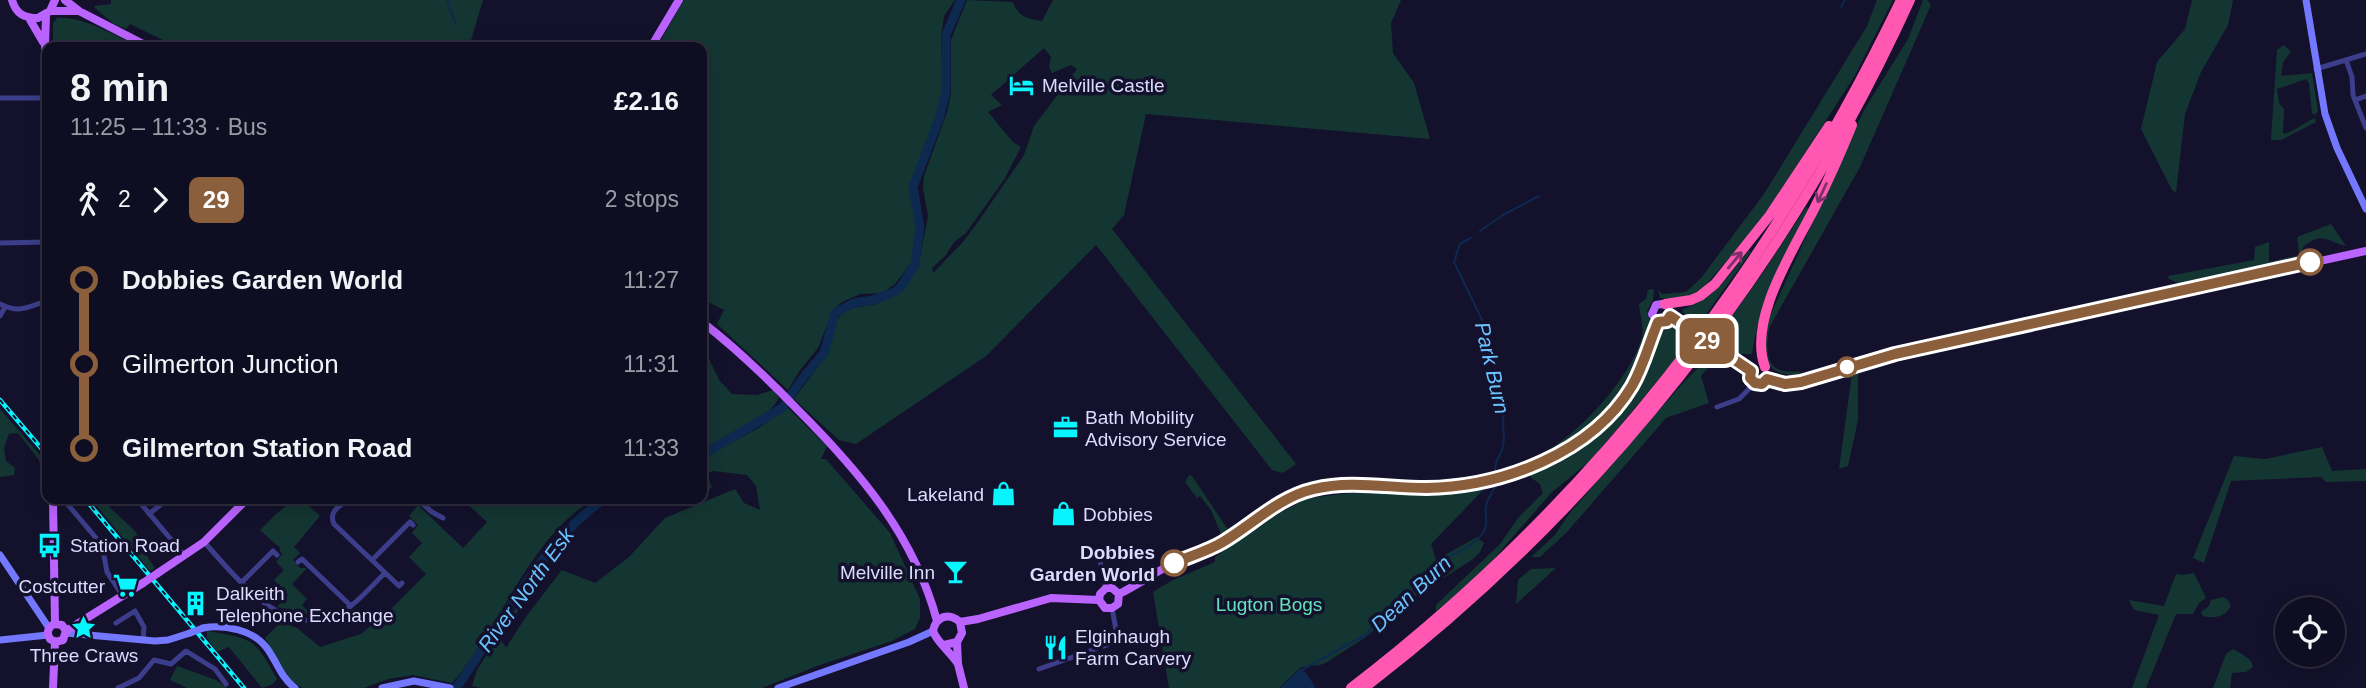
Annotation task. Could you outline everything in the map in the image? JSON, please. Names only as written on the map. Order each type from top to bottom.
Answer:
[{"type":"highway","points":[[1351,688],[1417,635],[1507,554],[1649,401],[1725,302],[1777,225],[1837,124],[1901,0]]},
{"type":"highway","points":[[1765,368],[1760,350],[1771,299],[1910,0]]},
{"type":"highway","points":[[1364,688],[1454,614],[1522,551],[1591,480],[1673,384],[1727,313],[1783,232],[1834,147],[1891,42]]},
{"type":"highway","points":[[1665,304],[1691,300],[1708,291],[1746,247],[1803,166],[1879,45]]},
{"type":"main road","points":[[12,0],[18,12],[29,18],[38,18],[48,13],[79,11]]},
{"type":"main road","points":[[45,42],[48,13],[55,0]]},
{"type":"main road","points":[[65,0],[79,11],[139,42]]},
{"type":"main road","points":[[654,42],[679,0]]},
{"type":"main road","points":[[2306,0],[2327,120],[2366,209]]},
{"type":"main road","points":[[29,18],[43,42]]},
{"type":"main road","points":[[1767,379],[1785,384],[1801,382],[1895,354],[2366,251]]},
{"type":"main road","points":[[1665,304],[1669,308],[1670,316],[1667,321],[1658,322],[1653,317],[1654,308],[1665,304]]},
{"type":"main road","points":[[1670,316],[1751,371]]},
{"type":"main road","points":[[1119,594],[1176,562],[1222,543],[1301,492],[1350,484],[1427,488],[1450,486],[1496,477],[1531,466],[1561,452],[1600,425],[1631,387],[1646,357],[1658,322]]},
{"type":"main road","points":[[707,326],[733,347],[839,451],[873,492],[901,534],[929,591],[937,621],[938,638],[958,664]]},
{"type":"main road","points":[[1756,366],[1765,368],[1767,379],[1762,384],[1755,383],[1750,378],[1751,371],[1756,366]]},
{"type":"main road","points":[[53,504],[53,688]]},
{"type":"main road","points":[[0,555],[52,632],[63,640],[66,632],[204,542],[242,504]]},
{"type":"main road","points":[[1106,588],[1115,589],[1119,594],[1118,604],[1112,608],[1105,608],[1099,600],[1100,594],[1106,588]]},
{"type":"main road","points":[[929,591],[949,616],[961,626]]},
{"type":"main road","points":[[961,626],[1051,598],[1099,600]]},
{"type":"main road","points":[[937,621],[949,616]]},
{"type":"main road","points":[[0,640],[52,632],[62,625],[66,632]]},
{"type":"main road","points":[[961,626],[961,637],[957,642],[958,664],[964,688]]},
{"type":"main road","points":[[66,632],[168,640],[203,628],[223,627],[259,640],[267,648],[288,683],[295,688]]},
{"type":"main road","points":[[778,688],[909,642],[938,638],[957,642]]},
{"type":"main road","points":[[382,688],[414,681],[446,687]]},
{"type":"street","points":[[2316,69],[2366,54]]},
{"type":"street","points":[[2346,61],[2352,77],[2351,88],[2366,128]]},
{"type":"street","points":[[2355,100],[2366,96]]},
{"type":"street","points":[[0,98],[42,98]]},
{"type":"street","points":[[0,243],[42,242]]},
{"type":"street","points":[[0,316],[3,305],[19,310],[42,303]]},
{"type":"street","points":[[1717,407],[1739,400],[1755,383]]},
{"type":"street","points":[[67,504],[102,545],[107,572],[123,597]]},
{"type":"street","points":[[141,504],[185,556]]},
{"type":"street","points":[[149,514],[162,504]]},
{"type":"street","points":[[342,504],[332,516],[334,524],[384,573],[399,586],[402,583]]},
{"type":"street","points":[[423,504],[443,518]]},
{"type":"street","points":[[372,560],[410,523],[413,525]]},
{"type":"street","points":[[204,542],[272,610],[296,619],[321,620],[338,615],[351,606],[384,573]]},
{"type":"street","points":[[242,582],[273,551],[277,555]]},
{"type":"street","points":[[298,562],[302,559],[351,606]]},
{"type":"street","points":[[1100,561],[1106,588]]},
{"type":"street","points":[[1039,669],[1118,641],[1112,608]]},
{"type":"street","points":[[117,622],[135,611],[144,627],[143,640]]},
{"type":"street","points":[[118,688],[139,678],[154,660],[171,664],[186,651],[215,669],[226,684]]},
{"type":"green space","points":[[111,0],[483,0],[470,42],[167,42],[130,24],[126,29],[114,24],[94,6],[111,4]]},
{"type":"green space","points":[[684,0],[955,0],[944,16],[941,37],[943,93],[910,187],[917,227],[916,247],[911,263],[895,284],[882,293],[860,294],[842,302],[833,310],[818,348],[788,390],[717,324],[724,310],[707,302],[707,42],[660,42]]},
{"type":"green space","points":[[967,0],[1013,2],[1024,16],[1042,21],[1053,0],[1401,0],[1391,23],[1393,53],[1414,83],[1430,139],[1146,114],[1124,215],[1112,229],[1296,464],[1283,473],[1272,470],[1096,245],[986,356],[856,444],[839,440],[794,399],[821,363],[834,322],[847,309],[877,304],[902,289],[919,263],[928,216],[923,188],[924,176],[951,94],[951,40]],"holes":[[[1044,48],[1051,57],[1049,67],[1052,73],[1071,65],[1077,69],[1034,126],[1024,155],[978,222],[933,273],[932,268],[946,255],[954,242],[966,233],[1005,178],[1021,147],[1013,142],[988,112],[1002,105],[991,95]]]},
{"type":"green space","points":[[1877,0],[1893,0],[1854,77],[1761,221],[1705,286],[1687,298],[1660,298],[1658,290],[1662,294],[1686,292],[1701,278],[1764,194],[1867,26]]},
{"type":"green space","points":[[1923,0],[1927,0],[1931,5],[1860,167],[1769,328],[1767,347],[1770,362],[1780,370],[1799,371],[1802,375],[1777,371],[1770,367],[1764,352],[1769,318],[1864,110],[1908,39]]},
{"type":"green space","points":[[2192,0],[2233,0],[2228,25],[2201,72],[2185,114],[2176,193],[2141,129],[2157,62],[2185,29]]},
{"type":"green space","points":[[57,18],[77,20],[129,42],[53,42],[53,23]]},
{"type":"green space","points":[[2284,45],[2291,52],[2283,62],[2281,76],[2312,73],[2318,111],[2315,115],[2312,113],[2309,83],[2306,79],[2277,89],[2279,103],[2284,109],[2283,134],[2315,118],[2316,122],[2281,140],[2271,140],[2277,50]]},
{"type":"green space","points":[[1806,207],[1809,210],[1767,297],[1752,354],[1738,354],[1715,340]]},
{"type":"green space","points":[[2331,224],[2346,246],[2320,238],[2303,247],[2301,258],[2180,284],[2168,276],[2254,260],[2255,247],[2269,242],[2269,262],[2299,255],[2297,237]]},
{"type":"green space","points":[[1749,250],[1751,252],[1697,327],[1687,319],[1682,310],[1712,293]]},
{"type":"green space","points":[[1648,290],[1654,290],[1653,300],[1647,311],[1651,324],[1648,343],[1628,387],[1610,411],[1576,440],[1544,457],[1531,459],[1547,451],[1581,424],[1598,408],[1626,372],[1642,337],[1639,304],[1646,299]]},
{"type":"green space","points":[[1671,326],[1682,330],[1690,340],[1682,352],[1590,461],[1551,493],[1486,568],[1436,612],[1436,605],[1500,544],[1518,518],[1543,493],[1540,484],[1530,477],[1529,472],[1563,458],[1588,442],[1608,424],[1629,400],[1648,367],[1661,333]]},
{"type":"green space","points":[[1712,354],[1716,358],[1701,376],[1709,403],[1666,418],[1567,532],[1540,557],[1531,557],[1555,535],[1569,514],[1682,384]]},
{"type":"green space","points":[[707,355],[719,380],[732,394],[757,395],[773,390],[779,398],[765,415],[707,447]]},
{"type":"green space","points":[[1858,371],[1858,420],[1848,466],[1839,469],[1852,373]]},
{"type":"green space","points":[[788,408],[827,446],[821,459],[826,459],[890,533],[920,599],[920,618],[915,629],[892,641],[762,688],[472,686],[477,670],[542,566],[546,569],[500,638],[506,648],[562,570],[595,583],[629,557],[665,518],[699,504],[707,504],[707,501],[735,489],[744,503],[760,510],[756,486],[747,475],[713,471],[707,473],[707,455],[757,429]]},
{"type":"green space","points":[[0,409],[42,457],[42,474],[39,460],[18,433],[9,434],[4,448],[6,461],[15,468],[14,475],[0,477]]},
{"type":"green space","points":[[2322,447],[2332,471],[2366,469],[2366,481],[2326,482],[2321,477],[2231,481],[2204,563],[2193,558],[2234,456],[2265,459]]},
{"type":"green space","points":[[707,473],[712,488],[707,490]]},
{"type":"green space","points":[[1189,475],[1229,531],[1221,534],[1211,510],[1185,482]]},
{"type":"green space","name":"Lugton Bogs","points":[[1487,486],[1431,544],[1436,560],[1477,537],[1484,543],[1480,552],[1402,605],[1366,637],[1327,662],[1301,667],[1279,688],[1169,688],[1153,592],[1215,562],[1215,557],[1278,514],[1308,498],[1352,493],[1435,494]]},
{"type":"green space","points":[[95,504],[106,504],[134,530],[155,568],[150,571]]},
{"type":"green space","points":[[289,504],[308,504],[320,516],[294,547],[300,553],[293,560],[300,568],[307,568],[292,584],[307,599],[302,605],[313,616],[277,607],[288,595],[274,580],[284,570],[276,562],[282,554],[280,548],[260,530]]},
{"type":"green space","points":[[467,504],[587,504],[551,536],[533,559],[470,661],[452,683],[413,675],[388,679],[364,688],[302,688],[289,679],[265,638],[281,622],[297,628],[320,647],[361,634],[426,574],[409,557],[422,543],[412,533],[418,525],[409,516],[418,505],[463,548],[487,522]]},
{"type":"green space","points":[[1556,568],[1516,604],[1518,580],[1531,569]]},
{"type":"green space","points":[[2194,573],[2206,598],[2199,603],[2193,614],[2176,614],[2146,688],[2132,688],[2159,615],[2134,610],[2129,600],[2164,606],[2176,574]]},
{"type":"green space","points":[[2223,597],[2231,606],[2226,613],[2216,617],[2203,616],[2201,612],[2209,606],[2211,600]]},
{"type":"green space","points":[[207,631],[235,636],[251,643],[263,655],[277,679],[273,684],[262,688],[229,647],[217,652],[207,638]]},
{"type":"green space","points":[[2233,649],[2248,659],[2253,667],[2246,672],[2232,673],[2230,688],[2213,688],[2226,654]]},
{"type":"green space","points":[[177,666],[216,680],[227,688],[187,688],[170,680]]},
{"type":"water","points":[[1300,669],[1305,672],[1314,688],[1280,688]]},
{"type":"waterway","points":[[447,0],[456,25]]},
{"type":"waterway","name":"River North Esk","points":[[707,452],[782,408],[824,353],[835,313],[854,303],[873,300],[894,292],[900,288],[915,265],[920,227],[913,187],[939,119],[946,92],[946,35],[961,0]]},
{"type":"waterway","name":"Park Burn","points":[[1841,7],[1845,0]]},
{"type":"waterway","name":"Park Burn","points":[[1480,231],[1539,196]]},
{"type":"waterway","name":"Park Burn","points":[[1471,238],[1460,244],[1454,262],[1485,326],[1505,411],[1504,442],[1496,473]]},
{"type":"waterway","name":"Dean Burn","points":[[1300,671],[1367,634],[1375,621],[1395,610],[1438,563],[1479,538],[1486,525],[1487,502],[1497,482]]},
{"type":"waterway","name":"River North Esk","points":[[456,688],[543,560],[562,536],[599,504]]},
{"type":"railway","points":[[0,400],[42,449]]},
{"type":"railway","points":[[89,504],[244,688]]},
{"type":"bus line","name":"29","points":[[1174,563],[1222,543],[1301,492],[1350,484],[1427,488],[1474,483],[1531,466],[1561,452],[1589,434],[1612,412],[1640,372],[1658,322],[1667,321],[1670,316],[1751,371],[1750,378],[1755,383],[1762,384],[1767,379],[1785,384],[1801,382],[1895,354],[2310,262]]},
{"type":"place","name":"Melville Castle","points":[[1022,85]]},
{"type":"place","name":"Bath Mobility Advisory Service","points":[[1065,428]]},
{"type":"place","name":"Lakeland","points":[[1004,494]]},
{"type":"place","name":"Dobbies","points":[[1063,514]]},
{"type":"place","name":"Station Road","points":[[50,545]]},
{"type":"place","name":"Dobbies Garden World","points":[[1174,563]]},
{"type":"place","name":"Melville Inn","points":[[955,572]]},
{"type":"place","name":"Costcutter","points":[[125,586]]},
{"type":"place","name":"Dalkeith Telephone Exchange","points":[[196,604]]},
{"type":"place","name":"Three Craws","points":[[84,627]]},
{"type":"place","name":"Elginhaugh Farm Carvery","points":[[1055,647]]}]
